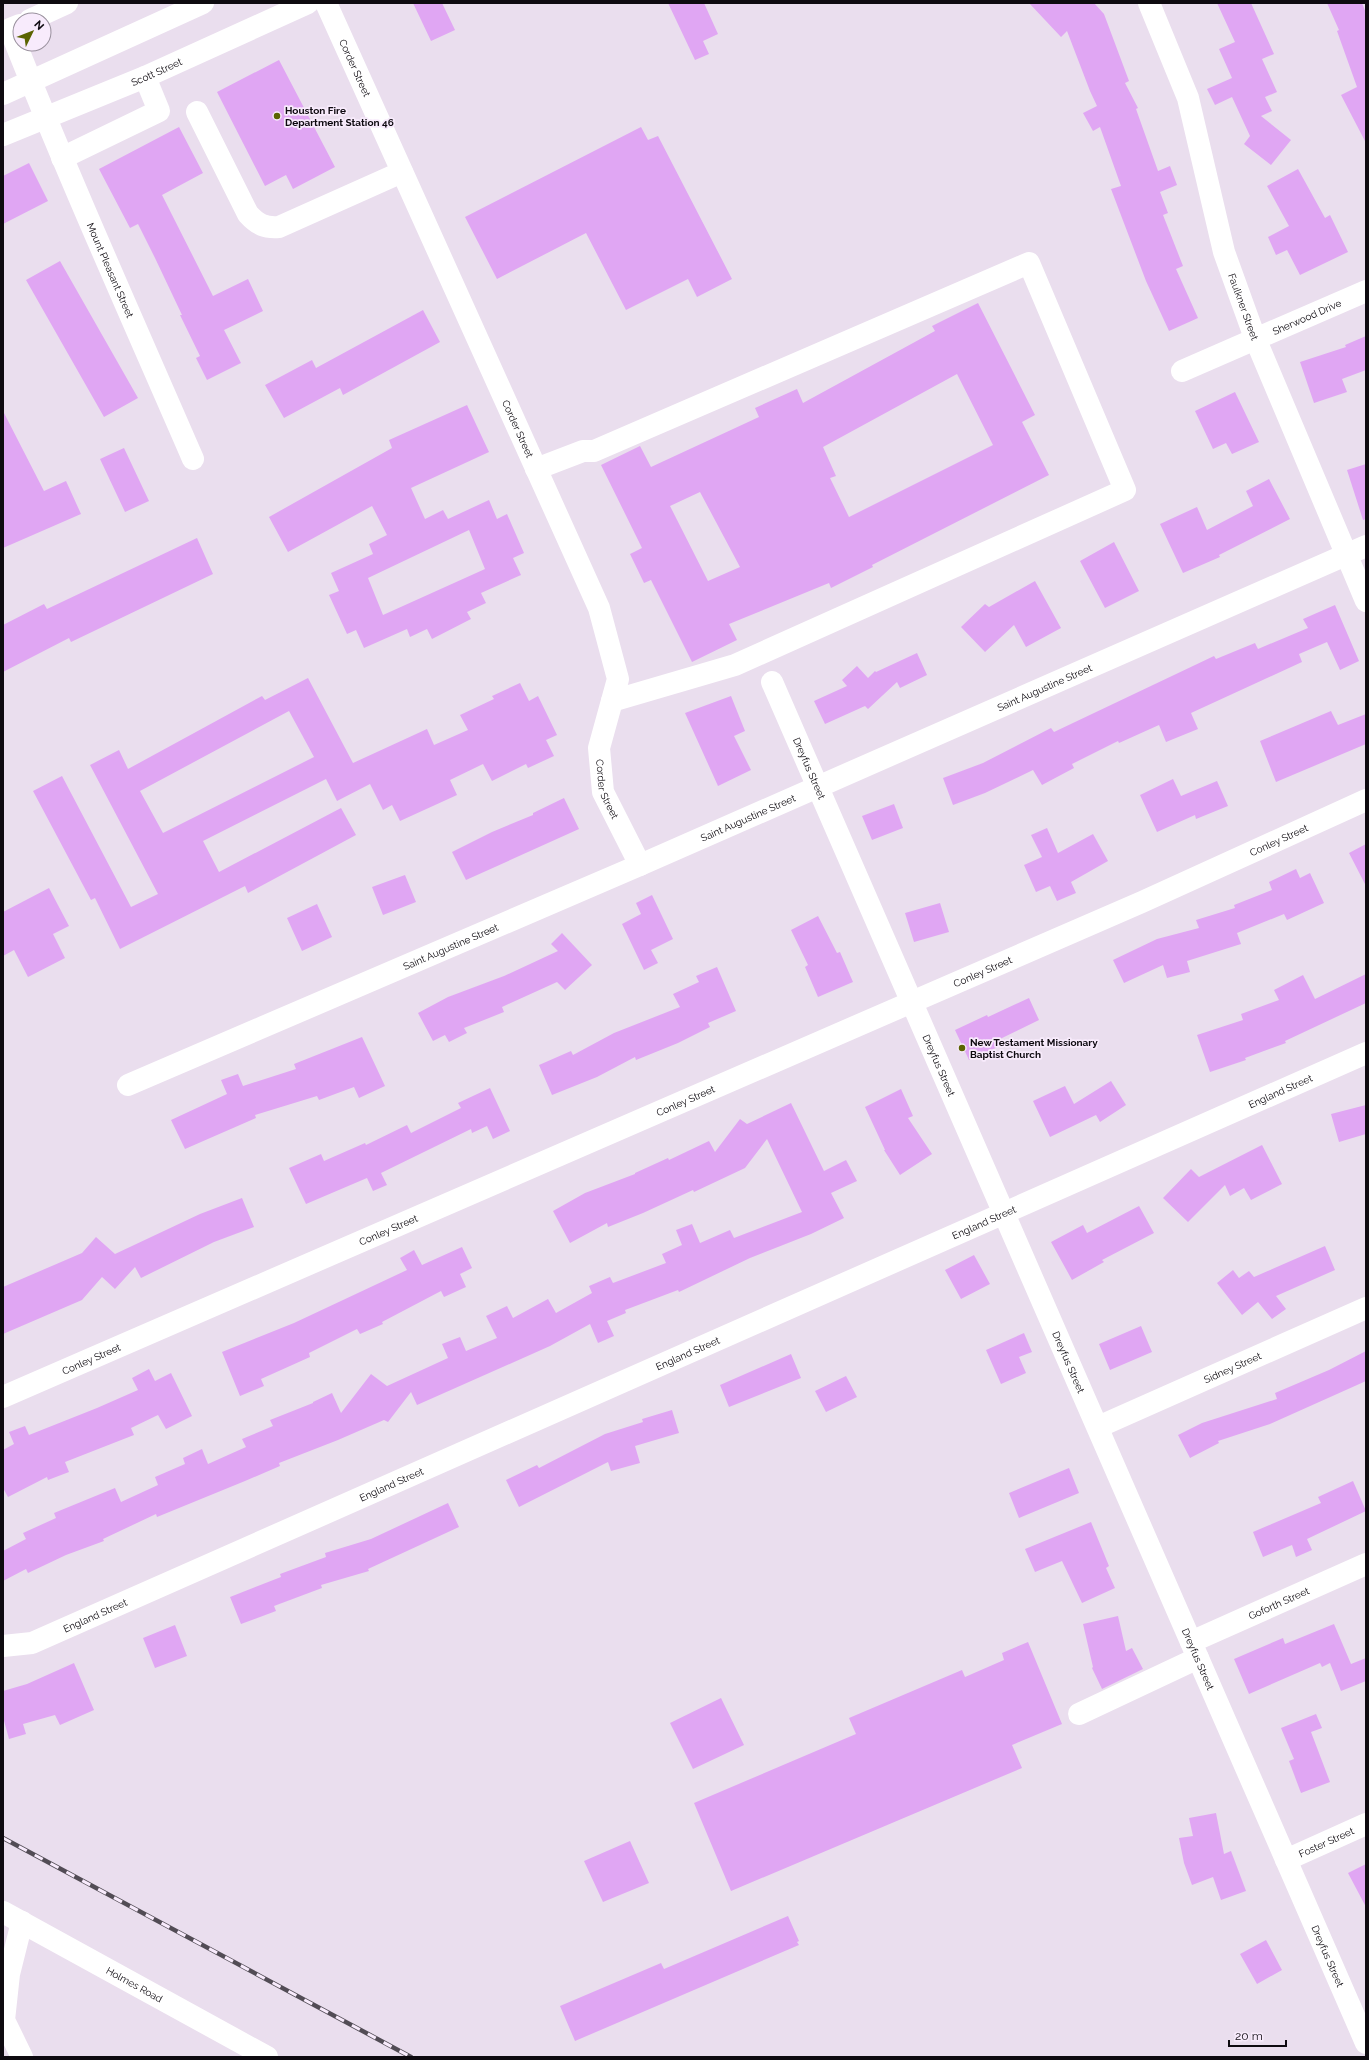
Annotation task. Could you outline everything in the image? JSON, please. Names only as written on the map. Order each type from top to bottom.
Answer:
[{"type":"street","points":[[47,12],[67,3]]},
{"type":"street","points":[[3,94],[204,3]]},
{"type":"street","name":"Scott Street","points":[[3,135],[145,77],[308,3]]},
{"type":"street","name":"Corder Street","points":[[326,3],[598,608],[618,679],[599,748],[603,792],[640,865]]},
{"type":"street","name":"Faulkner Street","points":[[1148,3],[1188,98],[1224,252],[1255,338],[1366,602]]},
{"type":"street","name":"Mount Pleasant Street","points":[[19,52],[62,158],[193,459]]},
{"type":"street","points":[[62,158],[160,110],[145,77]]},
{"type":"street","points":[[197,112],[248,214],[257,224],[267,228],[279,227],[402,172]]},
{"type":"street","points":[[539,475],[583,451],[594,451],[1029,263],[1125,490],[735,665],[612,701]]},
{"type":"street","name":"Sherwood Drive","points":[[1182,371],[1366,291]]},
{"type":"street","name":"Saint Augustine Street","points":[[128,1085],[640,865],[1366,546]]},
{"type":"street","name":"Dreyfus Street","points":[[772,682],[1366,2042]]},
{"type":"street","name":"Conley Street","points":[[3,1397],[1142,902],[1366,800]]},
{"type":"street","name":"England Street","points":[[5,1646],[32,1643],[1366,1053]]},
{"type":"street","name":"Sidney Street","points":[[1098,1427],[1366,1308]]},
{"type":"street","name":"Goforth Street","points":[[1079,1714],[1195,1650],[1366,1564]]},
{"type":"street","name":"Foster Street","points":[[1286,1860],[1366,1824]]},
{"type":"street","name":"Holmes Road","points":[[3,1912],[266,2057]]},
{"type":"street","points":[[22,1922],[9,1974],[4,2020],[22,2057]]},
{"type":"building","points":[[413,3],[442,3],[455,30],[431,41]]},
{"type":"building","points":[[668,3],[704,3],[718,34],[703,41],[709,54],[695,60]]},
{"type":"building","points":[[1029,3],[1094,3],[1104,14],[1129,81],[1125,83],[1138,108],[1136,109],[1158,171],[1170,166],[1177,185],[1160,192],[1168,213],[1163,215],[1183,266],[1176,269],[1198,318],[1169,331],[1146,281],[1111,189],[1121,186],[1100,127],[1093,131],[1083,113],[1097,106],[1067,31],[1061,37]]},
{"type":"building","points":[[1217,3],[1251,3],[1274,54],[1262,59],[1277,92],[1265,97],[1272,111],[1261,116],[1291,140],[1271,165],[1244,144],[1250,136],[1232,97],[1215,105],[1207,89],[1232,78],[1219,49],[1235,42]]},
{"type":"building","points":[[1327,3],[1362,3],[1366,13],[1366,143],[1341,95],[1357,87],[1337,31],[1339,30]]},
{"type":"building","points":[[279,60],[335,167],[293,189],[286,175],[265,186],[217,92]]},
{"type":"building","points":[[179,127],[203,173],[162,195],[213,296],[248,279],[263,311],[224,330],[241,363],[207,380],[196,358],[200,356],[180,315],[182,315],[138,224],[130,228],[99,169]]},
{"type":"building","points":[[641,127],[648,140],[658,136],[732,279],[697,297],[688,279],[626,310],[586,233],[497,279],[465,217]]},
{"type":"building","points":[[29,163],[48,201],[3,224],[3,176]]},
{"type":"building","points":[[1298,169],[1325,218],[1330,215],[1348,252],[1300,275],[1287,250],[1276,255],[1268,237],[1289,226],[1267,186]]},
{"type":"building","points":[[60,261],[138,398],[104,417],[26,280]]},
{"type":"building","points":[[978,303],[1035,415],[1022,422],[1049,475],[872,565],[873,567],[831,588],[829,583],[729,624],[737,640],[692,662],[651,580],[644,583],[630,554],[642,548],[601,465],[640,446],[651,467],[759,417],[755,408],[797,389],[803,403],[935,331],[932,326]],"holes":[[[957,374],[993,445],[849,517],[830,478],[836,476],[823,447]],[[700,492],[740,567],[708,581],[670,506]]]},
{"type":"building","points":[[423,310],[440,342],[343,395],[340,388],[284,418],[265,385],[312,360],[316,368]]},
{"type":"building","points":[[1366,336],[1366,370],[1342,379],[1347,392],[1314,403],[1300,362],[1346,347],[1345,345]]},
{"type":"building","points":[[1235,392],[1259,442],[1232,454],[1226,443],[1213,449],[1195,411]]},
{"type":"building","points":[[467,405],[489,452],[411,488],[425,519],[443,510],[448,519],[489,500],[497,519],[507,514],[524,553],[513,558],[521,575],[481,593],[486,603],[467,612],[471,619],[432,639],[427,629],[410,637],[407,629],[364,648],[356,630],[347,634],[329,595],[339,591],[331,573],[373,554],[369,544],[387,535],[372,506],[288,552],[269,517],[392,448],[389,440]],"holes":[[[469,530],[485,569],[383,615],[368,578]]]},
{"type":"building","points":[[3,411],[44,491],[66,481],[81,514],[3,548]]},
{"type":"building","points":[[124,448],[149,501],[125,512],[100,459]]},
{"type":"building","points":[[1366,464],[1366,519],[1363,520],[1347,470]]},
{"type":"building","points":[[1269,479],[1290,519],[1219,555],[1220,557],[1183,573],[1160,524],[1197,507],[1207,530],[1253,506],[1246,491]]},
{"type":"building","points":[[197,538],[213,574],[71,642],[69,638],[3,672],[3,625],[44,604],[47,609]]},
{"type":"building","points":[[1114,542],[1139,591],[1105,608],[1080,561]]},
{"type":"building","points":[[1035,581],[1061,628],[1026,647],[1014,625],[985,652],[961,627],[985,604],[989,607]]},
{"type":"building","points":[[1335,605],[1359,661],[1340,670],[1327,642],[1299,654],[1302,662],[1191,713],[1198,729],[1166,742],[1159,725],[1119,743],[1118,741],[1072,764],[1074,768],[1042,785],[1033,770],[985,793],[953,805],[943,778],[983,763],[1051,728],[1054,732],[1214,656],[1216,659],[1255,643],[1258,649],[1308,628],[1303,619]]},
{"type":"building","points":[[917,653],[927,675],[900,688],[897,682],[868,709],[865,706],[825,724],[814,701],[847,686],[842,680],[857,666],[868,678],[875,671],[876,672]]},
{"type":"building","points":[[308,678],[353,763],[427,729],[434,745],[468,730],[460,715],[494,699],[492,696],[520,683],[529,701],[538,696],[557,735],[546,740],[554,756],[528,768],[526,764],[492,781],[483,764],[450,780],[457,795],[400,821],[392,805],[383,810],[370,784],[337,801],[326,779],[203,841],[219,872],[341,808],[356,835],[248,893],[245,886],[120,949],[95,898],[91,900],[33,791],[62,776],[131,907],[158,894],[90,765],[119,750],[128,769],[262,696],[265,700]],"holes":[[[289,711],[314,757],[163,833],[140,791]]]},
{"type":"building","points":[[731,696],[745,731],[734,736],[751,770],[718,786],[685,713]]},
{"type":"building","points":[[1331,711],[1338,725],[1366,714],[1366,744],[1276,782],[1260,741]]},
{"type":"building","points":[[1173,779],[1181,796],[1217,781],[1228,806],[1196,819],[1195,815],[1157,832],[1140,795]]},
{"type":"building","points":[[564,798],[579,829],[466,880],[452,852],[492,832],[533,815],[533,813]]},
{"type":"building","points":[[894,804],[903,828],[872,840],[862,816]]},
{"type":"building","points":[[1047,828],[1058,853],[1093,834],[1108,861],[1071,882],[1076,893],[1057,901],[1050,886],[1036,892],[1024,865],[1042,857],[1031,835]]},
{"type":"building","points":[[1366,844],[1366,886],[1349,853]]},
{"type":"building","points":[[1296,869],[1300,878],[1310,873],[1324,903],[1287,920],[1284,914],[1237,933],[1241,944],[1187,961],[1190,972],[1167,978],[1163,965],[1124,983],[1113,960],[1157,939],[1199,928],[1196,920],[1235,908],[1234,905],[1272,890],[1269,882]]},
{"type":"building","points":[[405,875],[416,902],[383,915],[372,887]]},
{"type":"building","points":[[49,888],[69,926],[53,934],[65,958],[28,977],[14,950],[3,956],[3,912]]},
{"type":"building","points":[[652,895],[673,939],[651,950],[658,963],[644,970],[622,924],[641,914],[636,903]]},
{"type":"building","points":[[940,903],[949,932],[914,942],[905,913]]},
{"type":"building","points":[[317,904],[332,937],[302,951],[287,918]]},
{"type":"building","points":[[818,916],[837,953],[840,952],[853,982],[818,997],[805,967],[808,965],[791,930]]},
{"type":"building","points":[[562,933],[592,965],[565,990],[557,982],[502,1007],[504,1012],[464,1028],[467,1033],[449,1042],[445,1035],[433,1041],[418,1013],[448,997],[504,976],[558,951],[551,944]]},
{"type":"building","points":[[717,967],[736,1011],[708,1023],[710,1027],[678,1043],[636,1060],[635,1057],[597,1077],[552,1095],[539,1065],[571,1051],[573,1055],[614,1033],[680,1007],[673,994],[699,982],[696,976]]},
{"type":"building","points":[[1366,974],[1366,1003],[1285,1041],[1286,1043],[1245,1058],[1246,1060],[1210,1072],[1197,1035],[1243,1020],[1241,1014],[1279,1000],[1274,990],[1303,975],[1315,999]]},
{"type":"building","points":[[1029,998],[1039,1020],[998,1040],[1000,1046],[969,1060],[955,1030]]},
{"type":"building","points":[[362,1037],[385,1086],[359,1098],[354,1087],[319,1100],[317,1096],[255,1115],[256,1118],[185,1149],[171,1120],[227,1094],[221,1080],[238,1074],[243,1086],[296,1069],[294,1064]]},
{"type":"building","points":[[1111,1081],[1126,1105],[1100,1122],[1096,1115],[1050,1137],[1033,1101],[1065,1086],[1074,1104]]},
{"type":"building","points":[[490,1088],[510,1131],[493,1139],[487,1126],[472,1133],[471,1129],[381,1173],[387,1185],[373,1191],[367,1178],[306,1204],[289,1168],[321,1154],[324,1161],[365,1143],[366,1145],[407,1125],[411,1133],[461,1108],[458,1103]]},
{"type":"building","points":[[901,1089],[913,1116],[908,1118],[932,1154],[900,1175],[884,1150],[865,1107]]},
{"type":"building","points":[[791,1103],[824,1171],[846,1160],[857,1181],[831,1193],[844,1218],[811,1234],[750,1258],[679,1292],[678,1290],[625,1310],[626,1313],[607,1321],[614,1336],[598,1343],[590,1324],[550,1346],[417,1405],[411,1392],[388,1422],[384,1420],[279,1463],[280,1466],[245,1481],[157,1517],[156,1514],[103,1539],[104,1541],[66,1555],[28,1573],[26,1569],[3,1581],[3,1551],[26,1539],[23,1533],[56,1518],[54,1513],[115,1488],[121,1502],[158,1485],[155,1477],[185,1464],[183,1458],[202,1449],[208,1464],[246,1447],[242,1439],[273,1426],[270,1420],[313,1403],[332,1393],[341,1413],[371,1374],[387,1386],[448,1358],[442,1344],[460,1337],[466,1351],[497,1338],[486,1316],[507,1306],[513,1318],[548,1299],[556,1313],[592,1293],[589,1286],[610,1277],[613,1283],[666,1263],[662,1254],[682,1245],[676,1230],[692,1224],[700,1243],[730,1230],[734,1238],[802,1212],[767,1139],[745,1168],[694,1192],[693,1190],[608,1227],[607,1223],[570,1243],[553,1211],[585,1193],[635,1174],[668,1158],[669,1160],[709,1141],[715,1152],[740,1119],[747,1124]]},
{"type":"building","points":[[1366,1105],[1366,1134],[1339,1142],[1331,1114]]},
{"type":"building","points":[[1262,1145],[1282,1184],[1251,1200],[1244,1188],[1230,1196],[1225,1185],[1188,1222],[1163,1198],[1191,1169],[1199,1177]]},
{"type":"building","points":[[242,1198],[254,1227],[214,1242],[141,1278],[135,1267],[115,1289],[102,1277],[82,1300],[3,1334],[3,1287],[82,1253],[96,1237],[115,1254],[200,1214]]},
{"type":"building","points":[[1139,1206],[1154,1233],[1102,1260],[1104,1262],[1072,1280],[1051,1242],[1083,1225],[1087,1233]]},
{"type":"building","points":[[1325,1246],[1335,1270],[1276,1296],[1286,1309],[1272,1319],[1258,1302],[1242,1315],[1217,1283],[1233,1270],[1239,1278],[1249,1271],[1254,1277]]},
{"type":"building","points":[[462,1247],[472,1268],[460,1274],[466,1287],[444,1297],[441,1291],[382,1322],[383,1324],[360,1334],[357,1329],[309,1353],[310,1357],[261,1379],[264,1386],[240,1396],[222,1352],[294,1323],[407,1270],[400,1258],[414,1250],[422,1265]]},
{"type":"building","points":[[974,1255],[990,1284],[961,1299],[945,1270]]},
{"type":"building","points":[[1141,1326],[1152,1352],[1110,1370],[1099,1344]]},
{"type":"building","points":[[1024,1333],[1032,1352],[1019,1357],[1026,1373],[1001,1384],[986,1350]]},
{"type":"building","points":[[1366,1351],[1366,1381],[1270,1424],[1218,1441],[1219,1443],[1190,1458],[1178,1435],[1202,1423],[1277,1399],[1275,1393],[1329,1370]]},
{"type":"building","points":[[791,1354],[801,1378],[729,1407],[720,1385]]},
{"type":"building","points":[[149,1369],[155,1381],[171,1373],[192,1416],[166,1429],[158,1415],[131,1428],[134,1435],[65,1462],[69,1472],[48,1480],[47,1477],[8,1497],[3,1488],[3,1450],[14,1444],[9,1432],[25,1426],[29,1435],[138,1390],[132,1378]]},
{"type":"building","points":[[846,1376],[857,1397],[826,1412],[815,1391]]},
{"type":"building","points":[[672,1410],[679,1433],[635,1446],[640,1463],[611,1471],[608,1462],[519,1507],[506,1480],[537,1465],[539,1468],[605,1434],[643,1422],[642,1419]]},
{"type":"building","points":[[1069,1468],[1079,1493],[1019,1518],[1009,1493]]},
{"type":"building","points":[[1353,1481],[1366,1511],[1307,1539],[1312,1550],[1296,1557],[1292,1545],[1263,1557],[1253,1532],[1321,1503],[1318,1497]]},
{"type":"building","points":[[448,1503],[459,1527],[368,1569],[369,1571],[321,1585],[322,1588],[274,1606],[276,1611],[241,1624],[230,1597],[281,1577],[280,1574],[326,1557],[325,1553],[371,1539]]},
{"type":"building","points":[[1091,1522],[1109,1566],[1106,1568],[1115,1588],[1082,1603],[1062,1561],[1035,1572],[1025,1549]]},
{"type":"building","points":[[1118,1616],[1126,1651],[1132,1648],[1143,1669],[1102,1689],[1092,1668],[1083,1624]]},
{"type":"building","points":[[1334,1624],[1351,1664],[1366,1658],[1366,1681],[1341,1691],[1330,1663],[1322,1667],[1320,1663],[1249,1694],[1234,1659],[1283,1638],[1285,1644]]},
{"type":"building","points":[[175,1625],[187,1656],[155,1668],[143,1638]]},
{"type":"building","points":[[1028,1642],[1062,1724],[1012,1745],[1022,1768],[731,1891],[694,1803],[856,1734],[849,1718],[962,1670],[965,1677],[1004,1660],[1002,1653]]},
{"type":"building","points":[[74,1663],[94,1710],[60,1725],[55,1715],[23,1724],[26,1734],[9,1739],[3,1717],[3,1691],[27,1684]]},
{"type":"building","points":[[721,1698],[744,1745],[693,1769],[670,1723]]},
{"type":"building","points":[[1316,1714],[1322,1728],[1311,1732],[1330,1782],[1301,1793],[1289,1761],[1294,1759],[1281,1728]]},
{"type":"building","points":[[1216,1813],[1224,1854],[1231,1851],[1246,1891],[1221,1900],[1213,1877],[1192,1885],[1184,1863],[1179,1838],[1193,1836],[1189,1818]]},
{"type":"building","points":[[630,1841],[649,1883],[603,1902],[584,1861]]},
{"type":"building","points":[[1366,1864],[1366,1907],[1348,1873]]},
{"type":"building","points":[[788,1916],[799,1941],[797,1942],[799,1945],[575,2041],[560,2006],[661,1963],[664,1969]]},
{"type":"building","points":[[1266,1940],[1282,1970],[1257,1984],[1240,1954]]},
{"type":"railway","points":[[3,1838],[411,2057]]},
{"type":"place","name":"Houston Fire Department Station 46","points":[[277,116]]},
{"type":"place","name":"New Testament Missionary Baptist Church","points":[[962,1048]]}]
